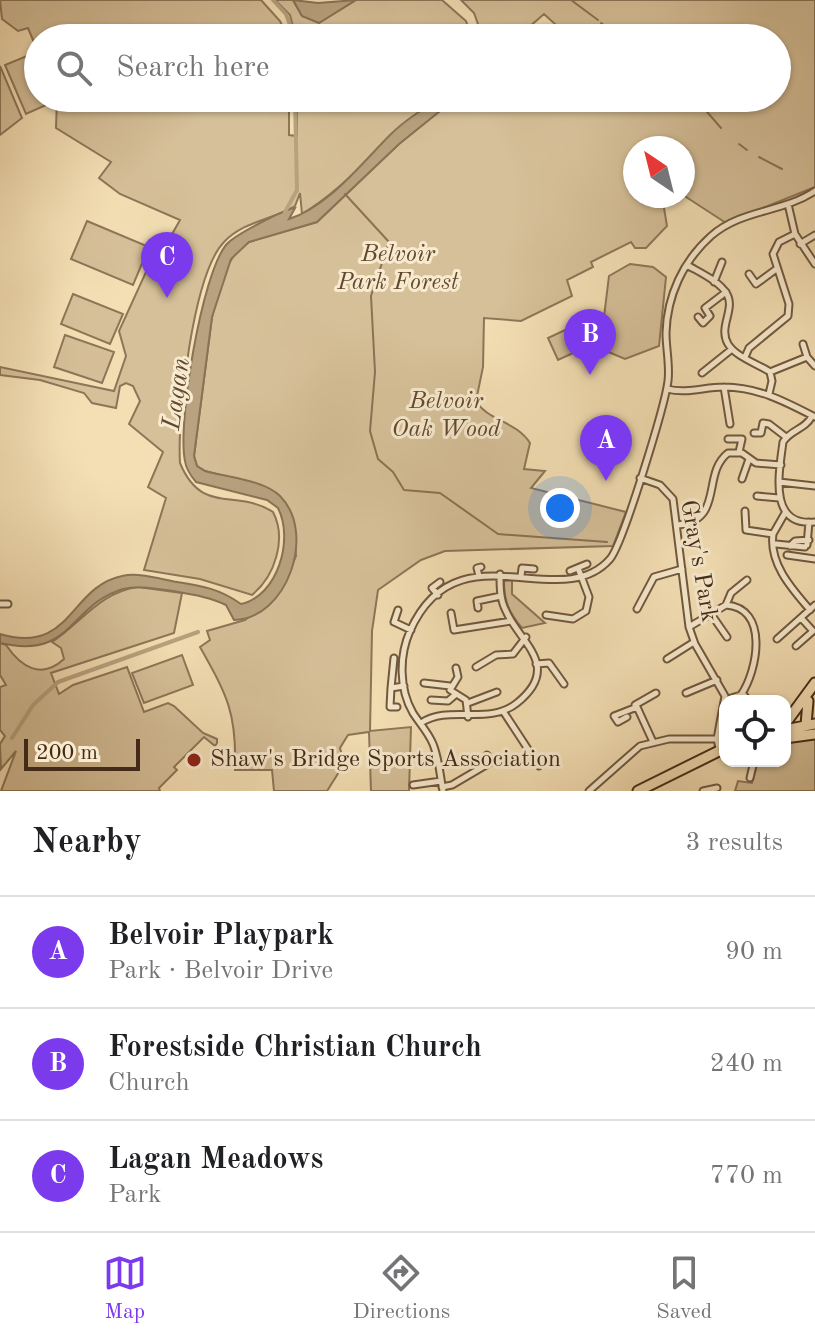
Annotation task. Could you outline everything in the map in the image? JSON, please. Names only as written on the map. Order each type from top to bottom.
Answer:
[{"type":"highway","points":[[791,716],[815,684]]},
{"type":"highway","points":[[813,728],[806,707],[815,684]]},
{"type":"highway","points":[[791,730],[813,728]]},
{"type":"highway","points":[[791,736],[813,728]]},
{"type":"highway","points":[[638,791],[719,752]]},
{"type":"street","points":[[442,786],[435,750],[412,710],[404,686],[403,653],[411,630],[424,609],[458,582],[479,576],[500,574],[582,579],[601,568],[616,552],[667,389],[669,310],[675,288],[687,265],[702,245],[726,225],[754,212],[788,204],[815,191]]},
{"type":"street","points":[[788,204],[795,234],[815,264]]},
{"type":"street","points":[[745,357],[749,348],[788,316],[789,304],[773,258],[776,246],[795,234]]},
{"type":"street","points":[[800,244],[815,235]]},
{"type":"street","points":[[714,282],[722,262]]},
{"type":"street","points":[[687,265],[726,292],[730,305],[724,327],[732,349],[770,372]]},
{"type":"street","points":[[749,274],[756,284],[775,270]]},
{"type":"street","points":[[698,317],[703,323],[710,316],[705,308],[726,292]]},
{"type":"street","points":[[803,344],[807,357],[815,366]]},
{"type":"street","points":[[702,373],[732,349]]},
{"type":"street","points":[[770,372],[807,357]]},
{"type":"street","points":[[769,394],[772,385],[770,372]]},
{"type":"street","points":[[667,389],[688,392],[724,387],[769,394],[814,416],[805,427],[786,437]]},
{"type":"street","points":[[724,387],[730,424]]},
{"type":"street","points":[[754,433],[761,433],[763,423],[766,423],[786,437]]},
{"type":"street","points":[[776,544],[809,546],[812,522],[799,522],[785,513],[779,498],[786,437]]},
{"type":"street","points":[[728,439],[742,439],[739,452]]},
{"type":"street","points":[[739,452],[749,459],[781,465]]},
{"type":"street","points":[[678,525],[693,523],[703,516],[722,458],[739,452]]},
{"type":"street","points":[[742,479],[749,459]]},
{"type":"street","name":"Gray's Park","points":[[640,478],[667,490],[673,499],[689,627],[723,695]]},
{"type":"street","points":[[779,482],[815,486]]},
{"type":"street","points":[[757,496],[779,498]]},
{"type":"street","points":[[745,511],[746,530],[773,534]]},
{"type":"street","points":[[777,639],[812,608],[778,567],[773,534],[785,513]]},
{"type":"street","points":[[787,555],[815,559]]},
{"type":"street","points":[[570,571],[587,564]]},
{"type":"street","points":[[479,576],[477,568],[481,567]]},
{"type":"street","points":[[521,576],[522,568],[534,569]]},
{"type":"street","points":[[550,617],[573,619],[586,611],[589,597],[578,568]]},
{"type":"street","points":[[637,609],[654,577],[682,569]]},
{"type":"street","points":[[421,723],[434,717],[468,717],[503,711],[528,691],[536,664],[526,637],[511,621],[501,596],[500,574]]},
{"type":"street","points":[[689,627],[726,605],[731,593],[747,580]]},
{"type":"street","points":[[438,595],[432,588],[440,582]]},
{"type":"street","points":[[478,608],[477,601],[501,596]]},
{"type":"street","points":[[0,604],[8,604]]},
{"type":"street","points":[[726,605],[745,610],[753,622],[754,668],[742,693],[737,695]]},
{"type":"street","points":[[398,610],[394,622],[411,630]]},
{"type":"street","points":[[451,613],[454,630],[511,621]]},
{"type":"street","points":[[711,614],[727,637]]},
{"type":"street","points":[[796,646],[813,631],[802,619]]},
{"type":"street","points":[[476,667],[496,655],[511,656],[526,637]]},
{"type":"street","points":[[667,659],[694,642]]},
{"type":"street","points":[[391,707],[394,658]]},
{"type":"street","points":[[536,664],[549,663],[564,684]]},
{"type":"street","points":[[450,686],[458,677],[456,668]]},
{"type":"street","points":[[686,693],[717,680]]},
{"type":"street","points":[[424,683],[450,686]]},
{"type":"street","points":[[391,688],[404,686]]},
{"type":"street","points":[[450,686],[455,695],[468,703]]},
{"type":"street","points":[[468,703],[497,692]]},
{"type":"street","points":[[627,717],[618,722],[614,716],[656,693]]},
{"type":"street","points":[[431,700],[448,701],[455,695]]},
{"type":"street","points":[[468,703],[468,717]]},
{"type":"street","points":[[635,706],[653,742]]},
{"type":"street","points":[[503,711],[539,766]]},
{"type":"street","points":[[719,729],[719,748]]},
{"type":"street","points":[[589,791],[630,753],[653,742],[717,739]]},
{"type":"street","points":[[413,785],[452,785],[491,762],[487,755]]},
{"type":"street","points":[[750,778],[753,767]]},
{"type":"street","points":[[703,791],[717,788]]},
{"type":"green space","points":[[0,0],[261,0],[281,24],[24,24],[24,29],[18,31],[2,19]]},
{"type":"green space","points":[[275,0],[293,0],[302,16],[319,23],[356,0],[442,0],[467,24],[292,24],[290,15]]},
{"type":"green space","name":"Belvoir Park Forest","points":[[461,0],[815,0],[815,187],[726,223],[695,203],[695,136],[623,136],[623,208],[664,208],[667,226],[646,248],[635,248],[631,242],[591,262],[593,267],[567,280],[572,296],[521,321],[484,318],[483,367],[476,401],[481,408],[517,430],[530,443],[524,469],[545,471],[531,488],[626,512],[613,546],[445,551],[421,560],[378,590],[372,631],[370,731],[411,727],[409,791],[371,791],[369,732],[348,735],[340,748],[344,764],[327,791],[274,791],[272,770],[235,770],[232,719],[217,678],[200,647],[210,640],[207,631],[245,620],[279,593],[296,556],[293,518],[261,485],[205,471],[197,466],[194,456],[212,317],[225,270],[238,249],[249,242],[317,222],[399,144],[439,112],[791,112],[791,24],[555,24],[544,14],[533,24],[478,24],[474,13]]},
{"type":"green space","points":[[24,57],[24,109],[5,65]]},
{"type":"green space","points":[[0,66],[22,118],[0,135]]},
{"type":"green space","points":[[57,112],[289,112],[289,135],[297,136],[297,112],[421,112],[338,187],[302,214],[300,193],[295,206],[232,235],[213,259],[204,283],[184,381],[180,463],[199,490],[221,498],[259,505],[273,512],[279,545],[267,578],[252,595],[200,579],[144,570],[166,498],[148,487],[163,452],[129,424],[140,401],[133,386],[126,383],[120,386],[116,408],[92,403],[84,393],[40,380],[0,375],[0,367],[114,391],[126,356],[119,331],[151,261],[163,250],[180,220],[120,194],[99,178],[111,162],[56,128]]},
{"type":"green space","points":[[87,221],[149,247],[133,285],[71,259]]},
{"type":"green space","points":[[630,264],[653,267],[666,277],[659,346],[625,359],[606,351],[601,341],[609,276]]},
{"type":"green space","points":[[73,294],[123,314],[110,344],[61,324]]},
{"type":"green space","points":[[584,321],[595,343],[558,360],[548,338]]},
{"type":"green space","points":[[65,335],[114,352],[102,383],[54,367]]},
{"type":"green space","points":[[512,580],[512,594],[545,623],[522,628],[517,622],[505,595],[504,581]]},
{"type":"green space","points":[[138,587],[182,593],[174,633],[51,673],[59,694],[73,685],[127,667],[144,712],[168,703],[203,733],[217,739],[215,746],[204,737],[174,767],[177,770],[159,788],[160,791],[1,791],[16,751],[1,769],[0,744],[5,736],[0,730],[0,687],[6,685],[0,675],[0,643],[6,645],[25,665],[39,670],[47,669],[64,659],[61,648],[52,642],[102,602]]},
{"type":"green space","points":[[182,655],[193,685],[144,703],[132,673]]},
{"type":"green space","points":[[815,738],[815,791],[735,791],[738,781],[752,783],[756,767],[791,767],[791,741]]},
{"type":"shaded area","points":[[293,0],[318,3],[356,0],[319,23],[302,16]]},
{"type":"shaded area","points":[[419,112],[439,112],[399,144],[317,222],[249,242],[231,259],[212,317],[194,456],[197,466],[205,471],[255,483],[273,491],[291,512],[296,531],[296,551],[282,590],[269,605],[253,616],[234,620],[226,605],[200,596],[148,588],[123,589],[91,607],[57,638],[24,646],[0,643],[0,634],[24,638],[42,635],[56,628],[91,593],[104,583],[122,576],[142,575],[203,587],[241,604],[265,590],[279,565],[283,550],[283,521],[278,508],[267,500],[196,482],[185,461],[183,442],[188,384],[208,286],[226,245],[270,218],[295,208],[289,219],[318,204]]},
{"type":"waterway","points":[[273,0],[286,14],[290,24]]},
{"type":"waterway","points":[[571,0],[598,20]]},
{"type":"waterway","points":[[285,212],[297,190],[295,112]]},
{"type":"waterway","points":[[707,112],[721,128]]},
{"type":"waterway","points":[[739,144],[747,150]]},
{"type":"waterway","points":[[759,157],[782,169]]},
{"type":"waterway","points":[[345,194],[389,242],[371,296],[375,372],[370,431],[378,459],[393,472],[404,490],[440,493],[498,534],[607,542]]},
{"type":"waterway","points":[[12,738],[33,705],[58,682],[198,632]]},
{"type":"place","name":"Lagan Meadows","points":[[167,298]]},
{"type":"place","name":"Forestside Christian Church","points":[[590,375]]},
{"type":"place","name":"Belvoir Playpark","points":[[606,481]]},
{"type":"place","name":"Shaw's Bridge Sports Association","points":[[194,760]]},
{"type":"water label","name":"Lagan","points":[[177,394]]},
{"type":"park label","name":"Belvoir Oak Wood","points":[[446,416]]}]
